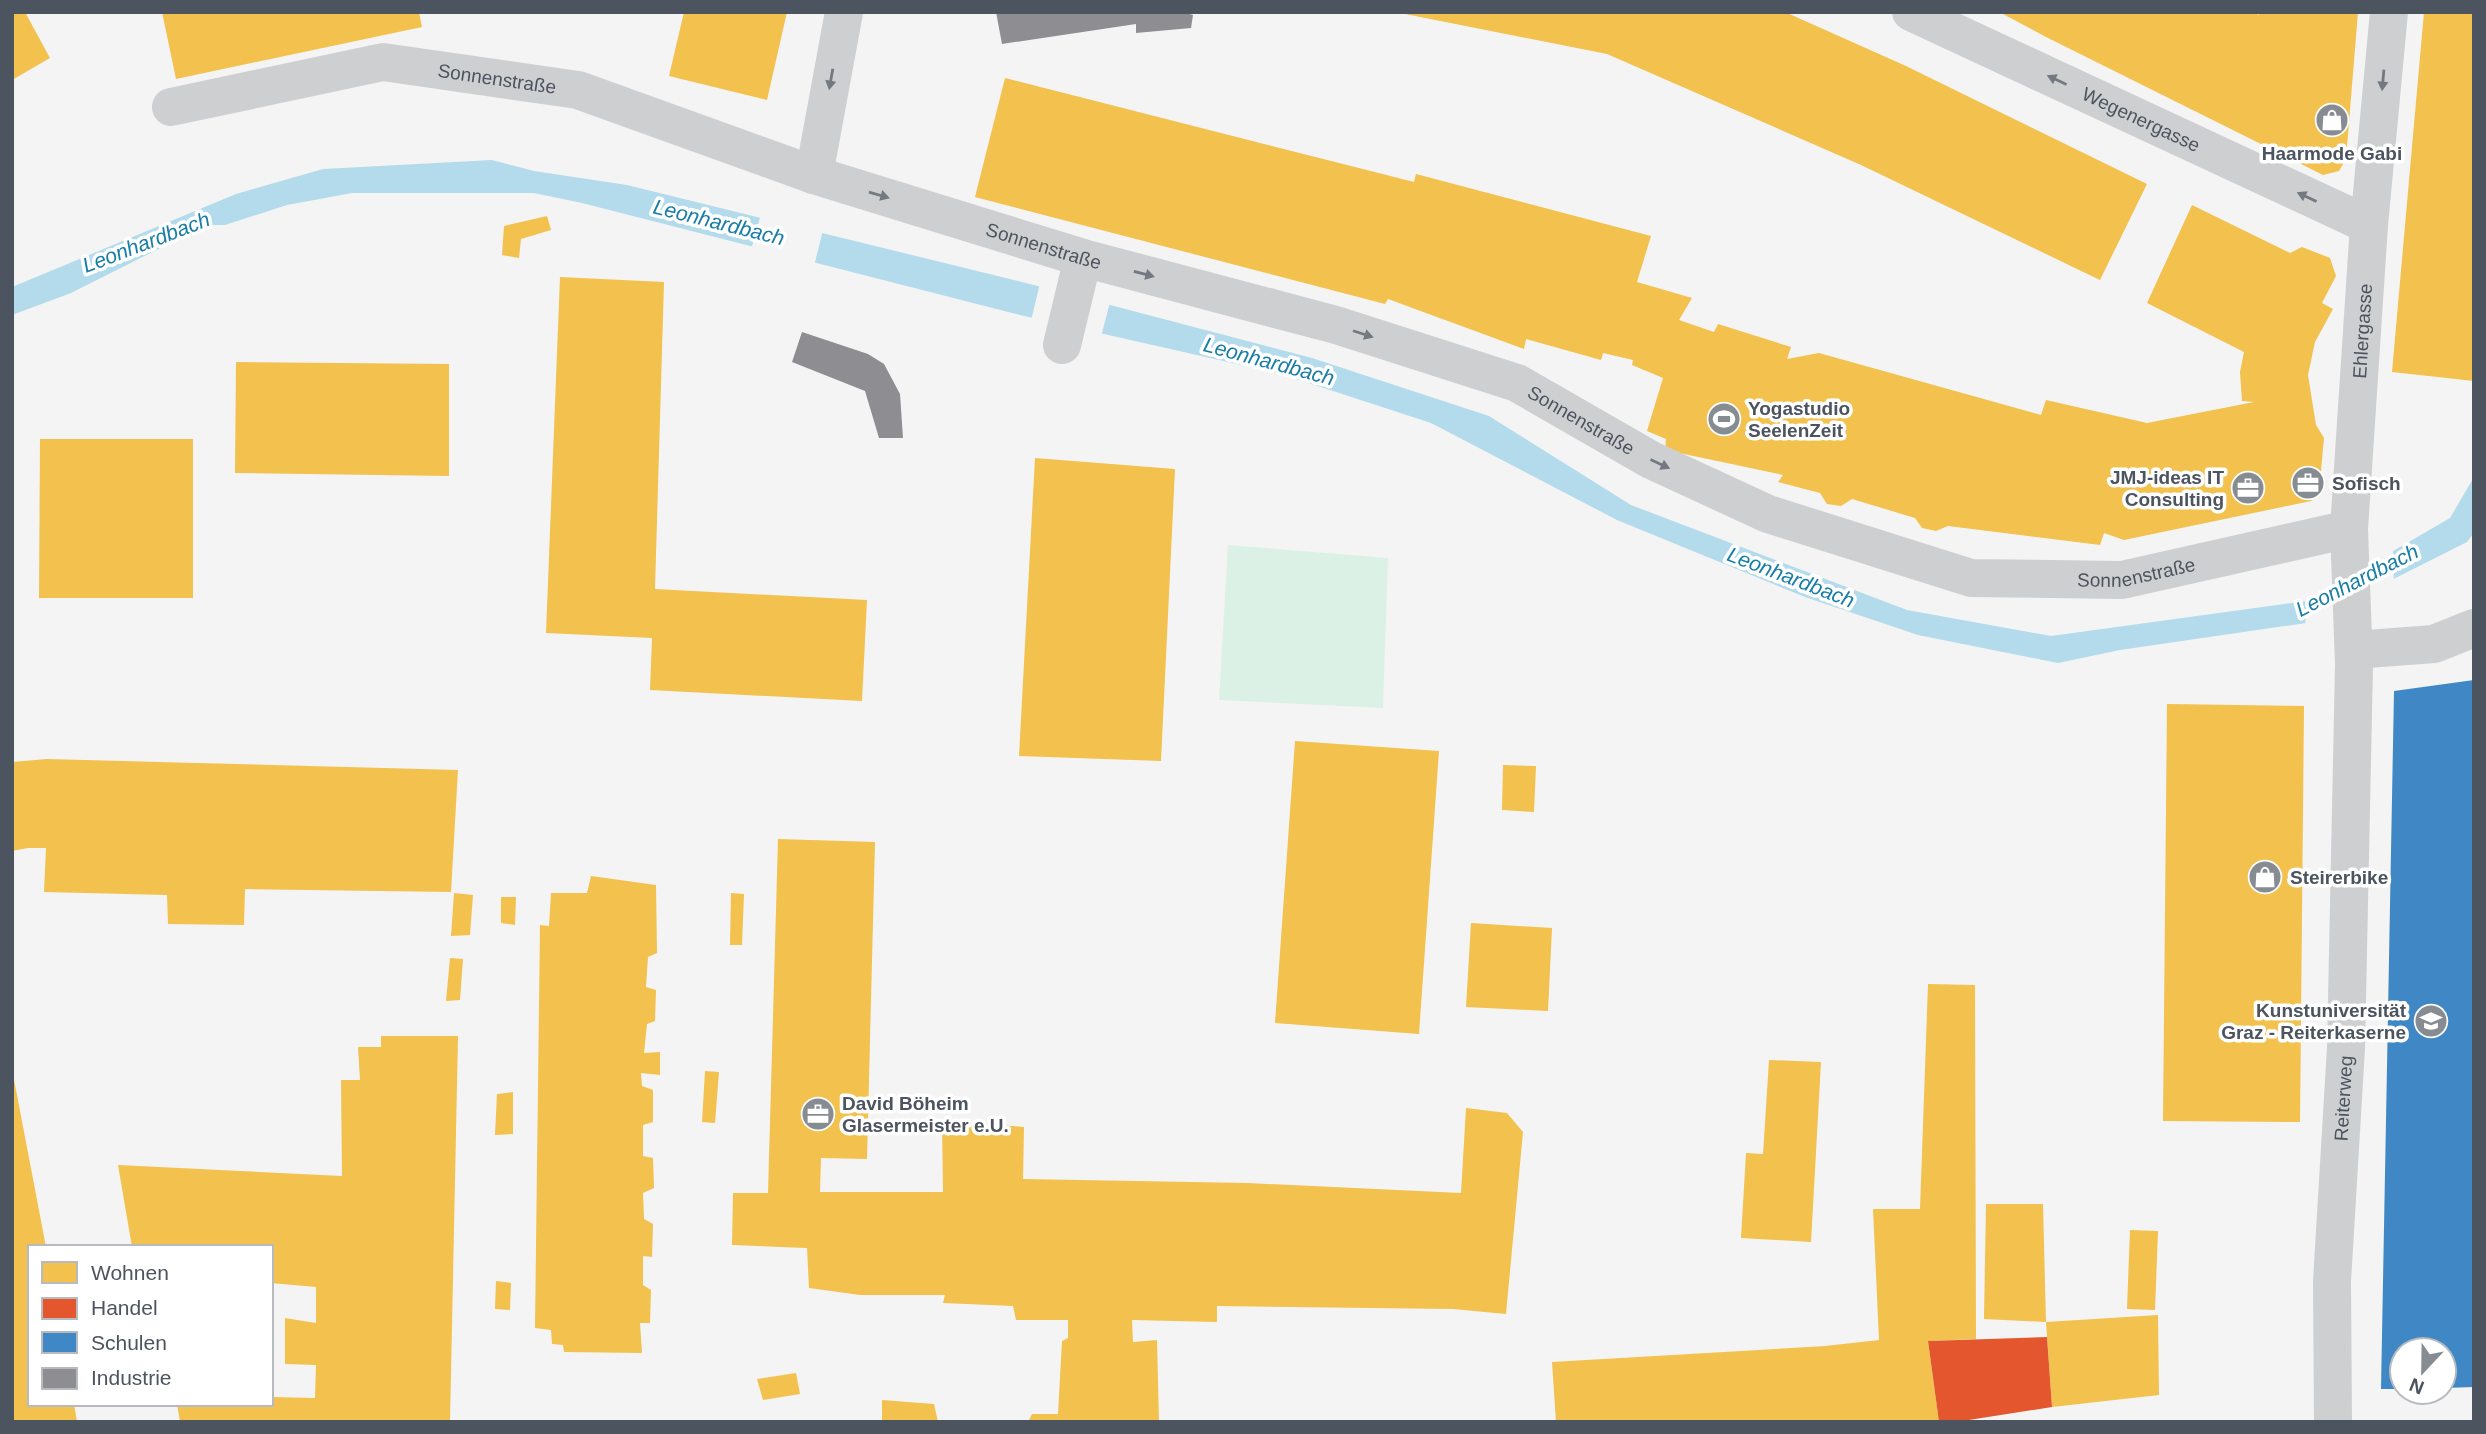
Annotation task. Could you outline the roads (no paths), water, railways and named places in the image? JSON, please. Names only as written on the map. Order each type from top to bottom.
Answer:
[{"type":"street","points":[[814,175],[844,12]]},
{"type":"street","name":"Wegenergasse","points":[[1911,12],[2369,225]]},
{"type":"street","name":"Ehlergasse","points":[[2353,634],[2349,542],[2369,225],[2389,12]]},
{"type":"street","name":"Sonnenstraße","points":[[171,107],[383,62],[578,90],[1080,271],[1336,326],[1517,383],[1651,460],[1768,514],[1971,578],[2122,579],[2349,542]]},
{"type":"street","points":[[1062,345],[1080,271]]},
{"type":"street","points":[[2353,634],[2434,644],[2474,628]]},
{"type":"street","name":"Reiterweg","points":[[2333,1422],[2332,1281],[2346,1048],[2353,634]]},
{"type":"water","name":"Leonhardbach","points":[[492,160],[534,171],[627,185],[1034,285],[1312,358],[1489,416],[1631,505],[1907,610],[2051,636],[2307,601],[2450,518],[2474,477],[2474,533],[2467,542],[2306,623],[2120,650],[2058,663],[1918,635],[1805,597],[1617,520],[1431,423],[1281,374],[1020,315],[534,193],[352,193],[287,205],[225,225],[206,225],[71,293],[12,315],[12,287],[236,194],[323,169]]},
{"type":"place","name":"Haarmode Gabi","points":[[2332,120]]},
{"type":"place","name":"Yogastudio SeelenZeit","points":[[1724,419]]},
{"type":"place","name":"Sofisch","points":[[2308,483]]},
{"type":"place","name":"JMJ-ideas IT Consulting","points":[[2248,488]]},
{"type":"place","name":"Steirerbike","points":[[2265,877]]},
{"type":"place","name":"Kunstuniversität Graz - Reiterkaserne","points":[[2431,1021]]},
{"type":"place","name":"David Böheim Glasermeister e.U.","points":[[818,1114]]}]
